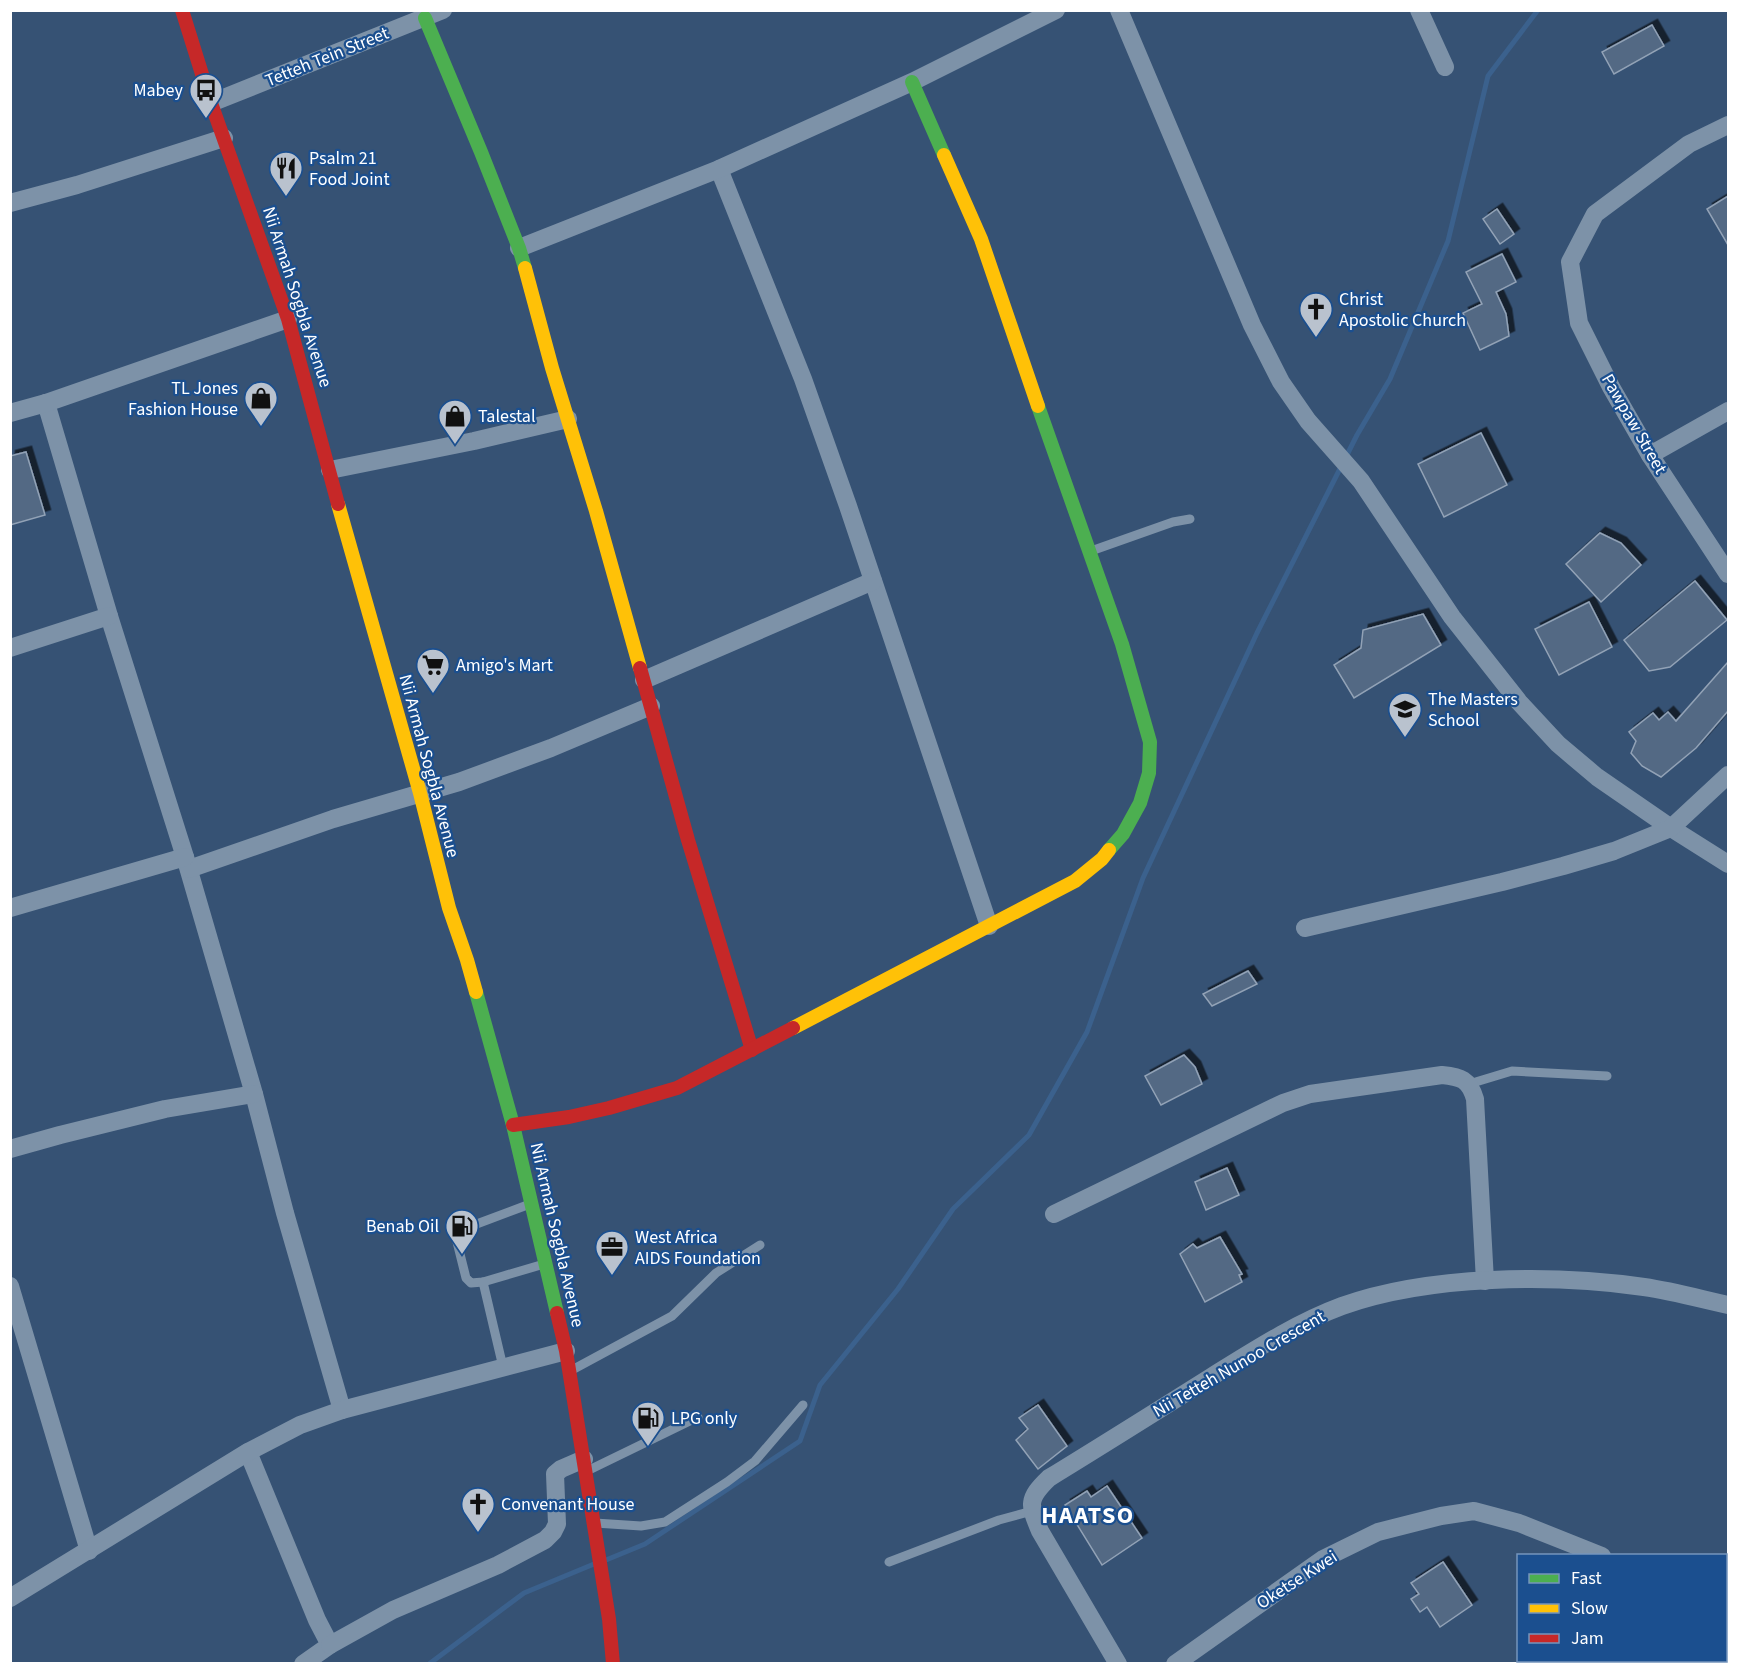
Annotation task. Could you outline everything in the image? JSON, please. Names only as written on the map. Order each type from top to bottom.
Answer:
[{"type":"street","name":"Nii Armah Sogbla Avenue","points":[[182,10],[211,103],[288,319],[364,599],[420,793],[449,908],[467,960],[513,1125],[570,1371],[609,1619],[613,1664]]},
{"type":"street","name":"Tetteh Tein Street","points":[[211,103],[443,10]]},
{"type":"street","points":[[519,248],[719,169],[912,82],[1056,10]]},
{"type":"street","points":[[1119,10],[1252,324],[1281,382],[1308,421],[1361,481],[1452,617],[1519,702],[1558,744],[1597,777],[1728,864]]},
{"type":"street","points":[[1419,10],[1445,67]]},
{"type":"street","points":[[425,18],[519,248],[552,368],[596,511],[688,840],[752,1050]]},
{"type":"street","points":[[513,1125],[569,1117],[609,1108],[677,1088],[752,1050],[1075,881],[1102,859],[1123,834],[1140,804],[1149,773],[1150,742],[1122,644],[981,239],[912,82]]},
{"type":"street","name":"Pawpaw Street","points":[[1728,125],[1689,144],[1595,214],[1570,262],[1578,323],[1650,455],[1728,574]]},
{"type":"street","points":[[11,199],[77,185],[225,138]]},
{"type":"street","points":[[719,169],[803,380],[848,506],[989,926]]},
{"type":"street","points":[[10,413],[46,403],[288,319]]},
{"type":"street","points":[[46,403],[109,616],[187,863],[342,1410]]},
{"type":"street","points":[[1650,455],[1728,411]]},
{"type":"street","points":[[330,470],[474,441],[568,419]]},
{"type":"street","points":[[644,680],[873,581]]},
{"type":"street","points":[[10,648],[109,616]]},
{"type":"street","points":[[10,908],[187,863],[459,782],[551,748],[651,706]]},
{"type":"street","points":[[1305,928],[1563,866],[1614,851],[1671,828],[1728,775]]},
{"type":"street","points":[[1054,1214],[1283,1103],[1310,1094],[1442,1075],[1460,1077],[1469,1084],[1475,1099],[1485,1281]]},
{"type":"street","points":[[10,1149],[165,1109],[254,1094]]},
{"type":"street","name":"Nii Tetteh Nunoo Crescent","points":[[1032,1511],[1032,1498],[1049,1478],[1231,1365],[1308,1320],[1343,1306],[1387,1293],[1424,1286],[1485,1281],[1555,1280],[1645,1287],[1728,1305]]},
{"type":"street","points":[[10,1286],[89,1551]]},
{"type":"street","points":[[10,1598],[248,1452],[300,1425],[342,1410],[566,1351]]},
{"type":"street","points":[[248,1452],[316,1620],[330,1645]]},
{"type":"street","points":[[303,1664],[330,1645],[393,1611],[498,1565],[545,1540],[557,1524],[555,1474],[561,1468],[585,1465]]},
{"type":"street","points":[[1032,1511],[1040,1531],[1118,1664]]},
{"type":"street","name":"Oketse Kwei","points":[[1175,1664],[1323,1559],[1378,1533],[1441,1516],[1474,1511],[1518,1523],[1597,1554]]},
{"type":"lane","points":[[1089,552],[1173,522],[1190,519]]},
{"type":"lane","points":[[1469,1084],[1512,1071],[1607,1076]]},
{"type":"lane","points":[[532,1203],[466,1228],[459,1234],[457,1242],[466,1278],[471,1283],[546,1263]]},
{"type":"lane","points":[[570,1371],[672,1316],[716,1273],[760,1245]]},
{"type":"lane","points":[[483,1281],[503,1367]]},
{"type":"lane","points":[[594,1523],[640,1526],[664,1522],[727,1482],[755,1461],[802,1405]]},
{"type":"lane","points":[[585,1465],[698,1417]]},
{"type":"lane","points":[[889,1562],[999,1520],[1032,1511]]},
{"type":"building","points":[[1652,25],[1664,46],[1614,74],[1602,52]]},
{"type":"building","points":[[1728,196],[1728,245],[1707,209]]},
{"type":"building","points":[[1497,209],[1514,234],[1500,244],[1483,219]]},
{"type":"building","points":[[1502,254],[1516,282],[1496,292],[1506,314],[1509,336],[1480,350],[1463,313],[1482,304],[1466,272]]},
{"type":"building","points":[[1481,433],[1507,485],[1444,517],[1418,464]]},
{"type":"building","points":[[26,452],[45,515],[10,525],[10,456]]},
{"type":"building","points":[[1600,533],[1621,543],[1641,565],[1601,602],[1566,564]]},
{"type":"building","points":[[1695,581],[1727,620],[1670,667],[1649,671],[1624,640]]},
{"type":"building","points":[[1589,602],[1612,647],[1559,675],[1535,629]]},
{"type":"building","points":[[1423,614],[1441,645],[1354,698],[1334,665],[1361,648],[1363,630]]},
{"type":"building","points":[[1728,662],[1728,711],[1696,748],[1661,777],[1642,766],[1631,753],[1636,741],[1629,732],[1653,713],[1659,720],[1668,712],[1676,721]]},
{"type":"building","points":[[1248,971],[1257,984],[1212,1006],[1203,994]]},
{"type":"building","points":[[1184,1055],[1195,1067],[1202,1084],[1161,1105],[1145,1076]]},
{"type":"building","points":[[1227,1168],[1239,1195],[1206,1210],[1195,1182]]},
{"type":"building","points":[[1220,1237],[1242,1274],[1239,1275],[1242,1282],[1205,1302],[1180,1254],[1193,1244],[1197,1248]]},
{"type":"building","points":[[1038,1405],[1067,1446],[1038,1469],[1016,1440],[1028,1429],[1019,1418]]},
{"type":"building","points":[[1107,1486],[1142,1538],[1102,1565],[1065,1505],[1087,1491],[1091,1497]]},
{"type":"building","points":[[1443,1562],[1472,1605],[1440,1627],[1427,1607],[1420,1612],[1411,1599],[1419,1594],[1411,1583]]},
{"type":"waterway","points":[[606,1560],[645,1544],[800,1441],[820,1385],[898,1289],[953,1209],[1029,1135],[1087,1032],[1143,878],[1257,633],[1357,435],[1390,379],[1448,241],[1488,76],[1538,10]]},
{"type":"waterway","points":[[429,1664],[524,1593],[594,1564]]},
{"type":"traffic: fast","points":[[425,18],[481,152],[525,268]]},
{"type":"traffic: fast","points":[[912,82],[944,155]]},
{"type":"traffic: fast","points":[[1038,406],[1122,644],[1150,742],[1149,773],[1140,803],[1123,834],[1109,850]]},
{"type":"traffic: fast","points":[[476,992],[513,1125],[557,1313]]},
{"type":"traffic: slow","points":[[944,155],[981,239],[1038,406]]},
{"type":"traffic: slow","points":[[525,268],[640,668]]},
{"type":"traffic: slow","points":[[338,504],[420,793],[449,908],[476,992]]},
{"type":"traffic: slow","points":[[793,1028],[1075,881],[1102,859],[1109,850]]},
{"type":"traffic: jam","points":[[182,10],[211,103],[288,319],[338,504]]},
{"type":"traffic: jam","points":[[640,668],[688,840],[752,1050]]},
{"type":"traffic: jam","points":[[513,1125],[569,1117],[609,1108],[677,1088],[793,1028]]},
{"type":"traffic: jam","points":[[557,1313],[566,1351],[609,1619],[613,1664]]},
{"type":"place","name":"Mabey","points":[[206,119]]},
{"type":"place","name":"Psalm 21 Food Joint","points":[[286,197]]},
{"type":"place","name":"Christ Apostolic Church","points":[[1316,338]]},
{"type":"place","name":"TL Jones Fashion House","points":[[261,427]]},
{"type":"place","name":"Talestal","points":[[455,445]]},
{"type":"place","name":"Amigo's Mart","points":[[433,694]]},
{"type":"place","name":"The Masters School","points":[[1405,738]]},
{"type":"place","name":"Benab Oil","points":[[462,1255]]},
{"type":"place","name":"West Africa AIDS Foundation","points":[[612,1276]]},
{"type":"place","name":"LPG only","points":[[648,1447]]},
{"type":"place","name":"Convenant House","points":[[478,1533]]},
{"type":"district","name":"HAATSO","points":[[1088,1515]]}]
